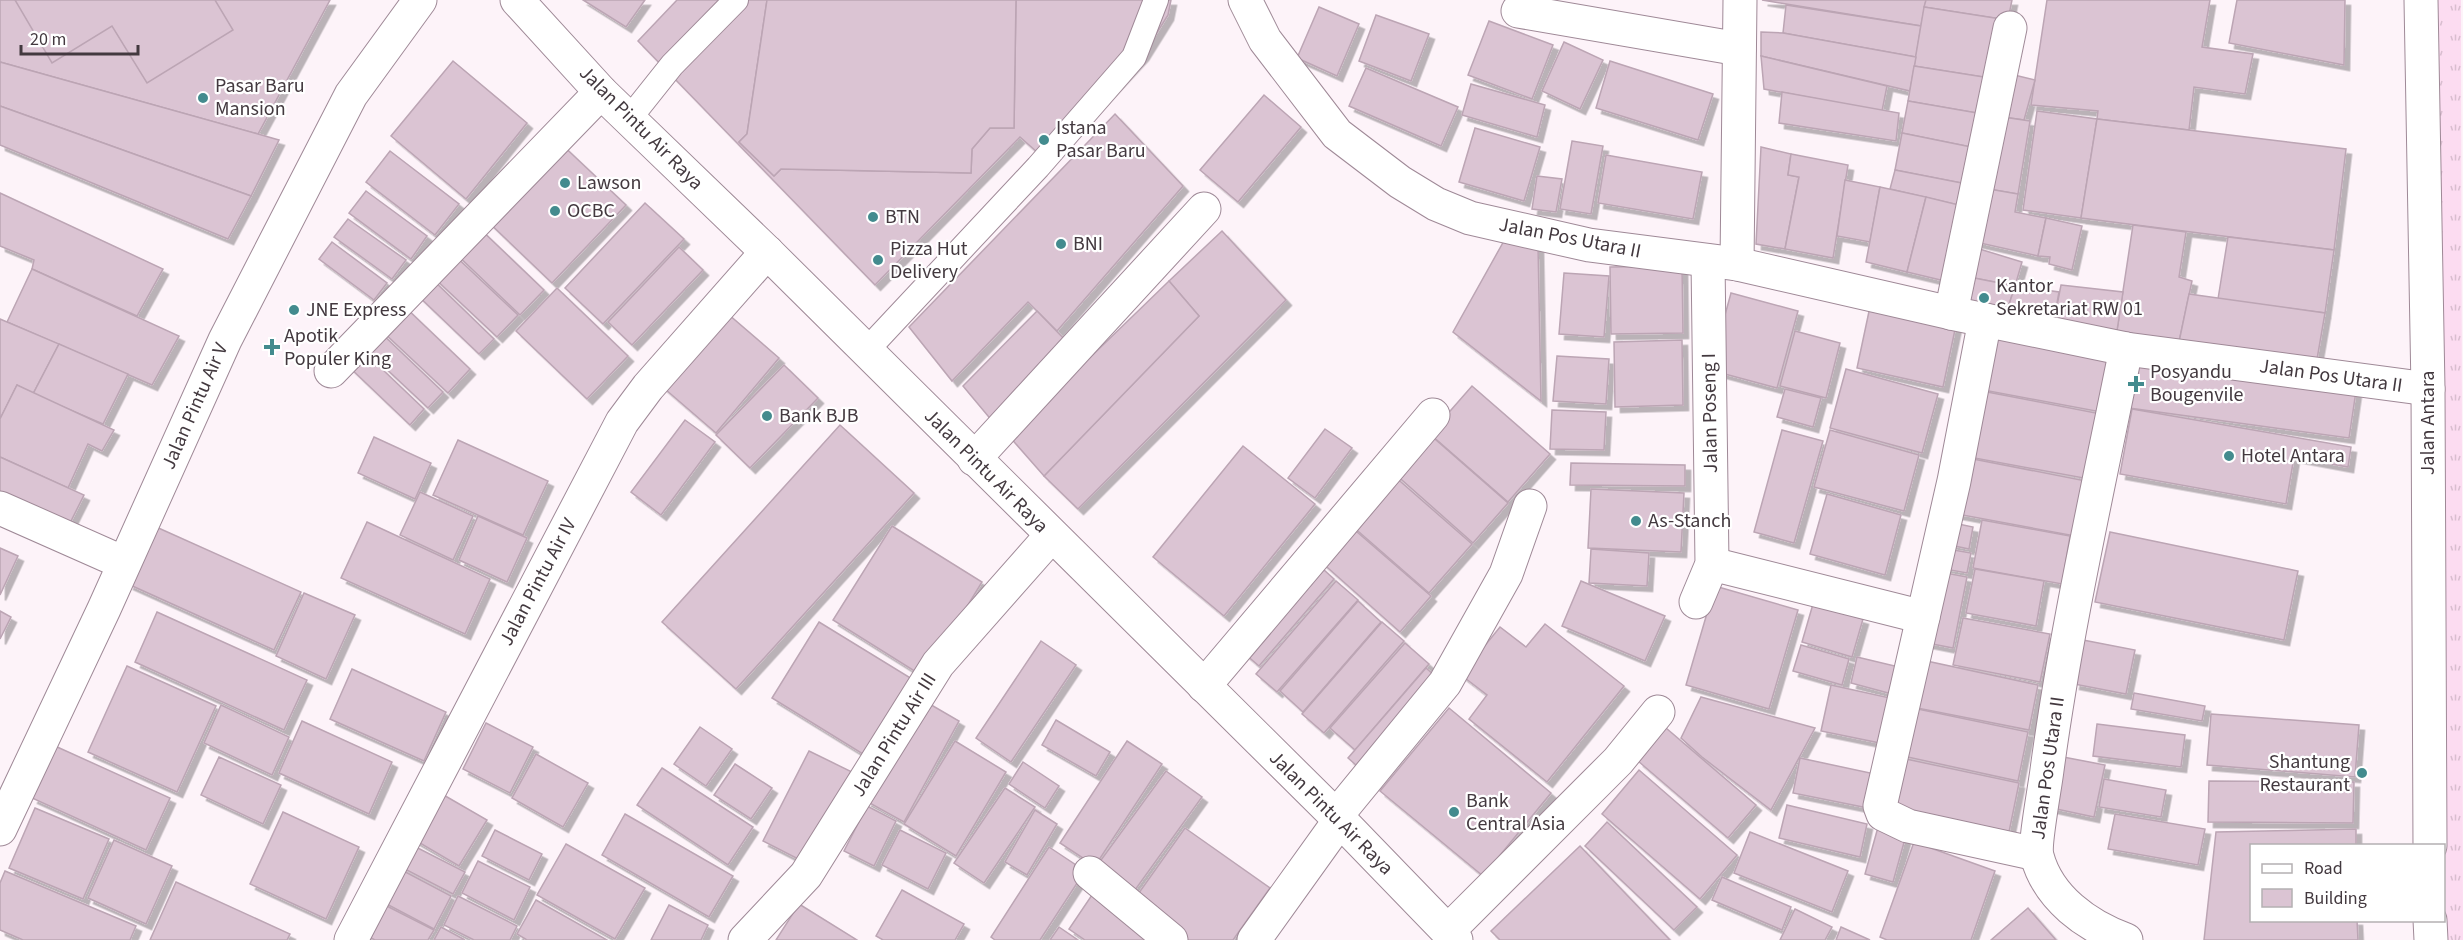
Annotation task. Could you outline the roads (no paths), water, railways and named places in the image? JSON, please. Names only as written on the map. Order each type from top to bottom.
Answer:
[{"type":"street","name":"Jalan Pintu Air V","points":[[0,829],[225,340],[351,95],[420,0]]},
{"type":"street","name":"Jalan Pintu Air Raya","points":[[517,0],[601,92],[767,252],[865,352],[1338,818],[1452,935]]},
{"type":"street","name":"Jalan Pos Utara II","points":[[1245,0],[1265,40],[1337,134],[1400,182],[1436,204],[1470,218],[1589,245],[1723,262],[2126,349],[2428,389]]},
{"type":"street","name":"Jalan Poseng I","points":[[1696,602],[1712,564],[1723,262],[1739,50],[1740,0]]},
{"type":"street","name":"Jalan Antara","points":[[2421,0],[2428,389],[2430,844]]},
{"type":"street","points":[[1518,11],[1739,50]]},
{"type":"street","points":[[1951,313],[2010,28]]},
{"type":"street","points":[[331,371],[601,92]]},
{"type":"street","points":[[974,459],[1204,209]]},
{"type":"street","name":"Jalan Pintu Air IV","points":[[351,940],[622,422],[648,387],[767,252]]},
{"type":"street","name":"Jalan Pos Utara II","points":[[1985,320],[1954,481],[1880,806],[1883,814],[1908,826],[2036,854],[2059,681],[2126,349]]},
{"type":"street","points":[[1204,686],[1433,415]]},
{"type":"street","points":[[1254,940],[1338,818],[1445,683],[1506,574],[1530,506]]},
{"type":"street","points":[[0,508],[124,563]]},
{"type":"street","name":"Jalan Pintu Air III","points":[[745,940],[806,875],[938,664],[1051,536]]},
{"type":"street","points":[[1712,564],[1923,617]]},
{"type":"street","points":[[1452,935],[1618,761],[1658,712]]},
{"type":"street","points":[[2036,854],[2048,885],[2072,910],[2106,933],[2126,940]]},
{"type":"street","points":[[1090,873],[1171,940]]},
{"type":"street","points":[[2430,922],[2431,940]]},
{"type":"lane","points":[[629,119],[672,65],[736,0]]},
{"type":"lane","points":[[865,352],[1038,167],[1134,57],[1156,0]]},
{"type":"place","name":"Pasar Baru Mansion","points":[[203,98]]},
{"type":"place","name":"Istana Pasar Baru","points":[[1044,140]]},
{"type":"place","name":"Lawson","points":[[565,183]]},
{"type":"place","name":"OCBC","points":[[555,211]]},
{"type":"place","name":"BTN","points":[[873,217]]},
{"type":"place","name":"BNI","points":[[1061,244]]},
{"type":"place","name":"Pizza Hut Delivery","points":[[878,260]]},
{"type":"place","name":"Kantor Sekretariat RW 01","points":[[1984,298]]},
{"type":"place","name":"JNE Express","points":[[294,310]]},
{"type":"place","name":"Apotik Populer King","points":[[272,347]]},
{"type":"place","name":"Posyandu Bougenvile","points":[[2136,384]]},
{"type":"place","name":"Bank BJB","points":[[767,416]]},
{"type":"place","name":"Hotel Antara","points":[[2229,456]]},
{"type":"place","name":"As-Stanch","points":[[1636,521]]},
{"type":"place","name":"Shantung Restaurant","points":[[2362,773]]},
{"type":"place","name":"Bank Central Asia","points":[[1454,812]]}]
